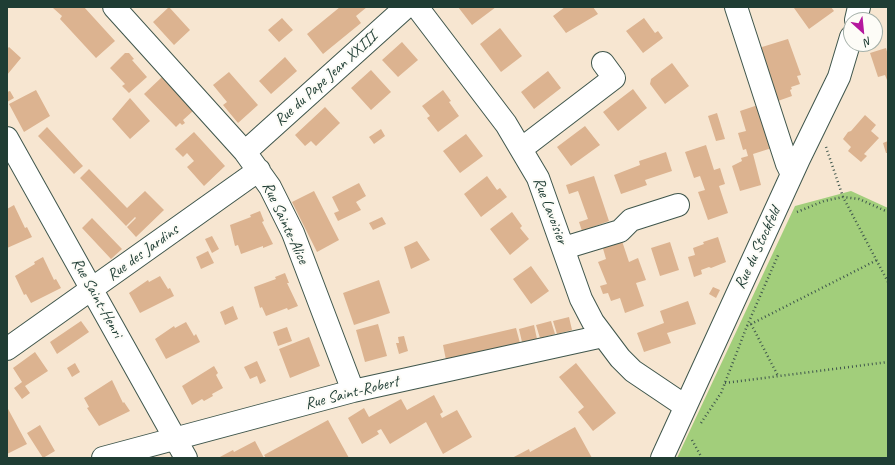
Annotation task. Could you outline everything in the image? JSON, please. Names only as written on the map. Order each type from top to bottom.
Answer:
[{"type":"street","name":"Rue Sainte-Alice","points":[[114,7],[245,152],[259,170],[283,211],[293,233],[353,391]]},
{"type":"street","name":"Rue du Pape Jean XXIII","points":[[245,152],[406,7]]},
{"type":"street","name":"Rue Lavoisier","points":[[417,7],[491,103],[522,149],[544,190],[581,299],[603,336],[633,371],[685,406]]},
{"type":"street","points":[[736,7],[787,164],[792,174]]},
{"type":"street","name":"Rue du Stockfeld","points":[[662,458],[792,174],[839,77],[846,52]]},
{"type":"street","points":[[522,149],[614,78],[603,63]]},
{"type":"street","name":"Rue Saint-Henri","points":[[7,138],[93,289],[186,458]]},
{"type":"street","name":"Rue des Jardins","points":[[7,349],[259,170]]},
{"type":"street","points":[[564,248],[620,231],[631,220],[678,205]]},
{"type":"street","name":"Rue Saint-Robert","points":[[103,458],[353,391],[603,336]]},
{"type":"path","points":[[818,120],[843,197],[888,282]]},
{"type":"path","points":[[794,218],[797,211],[824,201],[843,197],[859,199],[888,212]]},
{"type":"path","points":[[697,428],[721,393],[747,326],[782,247]]},
{"type":"path","points":[[747,326],[877,260]]},
{"type":"path","points":[[751,324],[778,376]]},
{"type":"path","points":[[725,383],[888,362]]},
{"type":"path","points":[[689,446],[694,434]]},
{"type":"path","points":[[692,440],[702,458]]},
{"type":"green space","points":[[851,191],[888,208],[888,458],[677,458],[795,206]]},
{"type":"building","points":[[84,7],[115,41],[96,58],[60,19],[62,16],[53,8]]},
{"type":"building","points":[[169,7],[190,30],[174,45],[153,22]]},
{"type":"building","points":[[340,7],[367,7],[356,16],[361,23],[323,54],[307,34]]},
{"type":"building","points":[[458,7],[496,7],[472,25]]},
{"type":"building","points":[[565,7],[593,7],[598,14],[566,33],[553,16]]},
{"type":"building","points":[[831,7],[834,11],[809,29],[794,8]]},
{"type":"building","points":[[282,18],[293,30],[279,42],[268,30]]},
{"type":"building","points":[[644,18],[655,33],[658,31],[663,38],[643,53],[626,31]]},
{"type":"building","points":[[500,28],[522,56],[501,72],[480,44]]},
{"type":"building","points":[[788,39],[801,75],[797,76],[800,84],[791,87],[792,89],[790,90],[792,96],[775,102],[760,51],[762,47]]},
{"type":"building","points":[[402,42],[418,60],[398,77],[382,60]]},
{"type":"building","points":[[9,47],[21,58],[7,75],[7,49]]},
{"type":"building","points":[[886,48],[888,55],[887,80],[885,75],[878,77],[870,53],[883,52],[883,49]]},
{"type":"building","points":[[125,53],[129,53],[134,59],[132,60],[147,77],[129,93],[122,86],[125,84],[110,68]]},
{"type":"building","points":[[285,57],[297,71],[271,94],[259,81]]},
{"type":"building","points":[[672,63],[689,86],[665,104],[650,84],[651,79]]},
{"type":"building","points":[[371,70],[391,92],[371,110],[351,88]]},
{"type":"building","points":[[548,71],[561,88],[534,109],[521,92]]},
{"type":"building","points":[[229,72],[258,105],[238,123],[223,105],[227,102],[213,85]]},
{"type":"building","points":[[162,77],[193,111],[183,120],[185,123],[182,125],[180,123],[176,127],[144,94]]},
{"type":"building","points":[[633,89],[647,108],[618,131],[603,112]]},
{"type":"building","points":[[36,90],[50,116],[24,132],[9,104]]},
{"type":"building","points":[[443,90],[459,116],[438,132],[427,118],[430,116],[422,106]]},
{"type":"building","points":[[10,91],[14,98],[7,102],[7,92]]},
{"type":"building","points":[[130,98],[150,121],[130,139],[112,119]]},
{"type":"building","points":[[761,104],[775,147],[753,154],[761,185],[740,191],[732,166],[742,161],[741,158],[748,156],[746,149],[743,150],[738,133],[746,131],[740,111]]},
{"type":"building","points":[[325,107],[340,123],[316,146],[311,141],[305,146],[295,135]]},
{"type":"building","points":[[717,113],[725,139],[716,141],[708,116]]},
{"type":"building","points":[[865,115],[876,125],[871,131],[879,138],[864,154],[867,156],[861,162],[848,151],[851,147],[843,139]]},
{"type":"building","points":[[585,126],[600,145],[571,166],[557,147]]},
{"type":"building","points":[[47,127],[83,166],[74,174],[38,136]]},
{"type":"building","points":[[381,129],[385,136],[374,144],[369,137]]},
{"type":"building","points":[[194,132],[225,166],[204,186],[187,167],[194,161],[187,153],[183,157],[175,149]]},
{"type":"building","points":[[466,134],[483,156],[460,173],[443,151]]},
{"type":"building","points":[[888,141],[888,153],[886,153],[883,143]]},
{"type":"building","points":[[706,145],[714,170],[720,168],[725,184],[719,186],[728,213],[708,220],[698,192],[705,190],[700,176],[694,178],[685,152]]},
{"type":"building","points":[[666,152],[672,171],[645,180],[647,185],[621,194],[614,175],[640,165],[639,161]]},
{"type":"building","points":[[89,169],[127,208],[145,191],[164,210],[136,237],[127,227],[136,218],[135,217],[126,226],[80,178]]},
{"type":"building","points":[[487,176],[497,190],[500,188],[507,197],[481,217],[464,194]]},
{"type":"building","points":[[594,176],[609,221],[582,231],[579,222],[588,219],[578,191],[569,194],[566,185]]},
{"type":"building","points":[[359,183],[366,196],[356,202],[361,210],[338,221],[334,213],[339,211],[332,197]]},
{"type":"building","points":[[314,191],[339,240],[317,252],[292,202]]},
{"type":"building","points":[[14,205],[25,228],[27,227],[32,237],[7,248],[7,209]]},
{"type":"building","points":[[260,211],[264,221],[262,222],[273,244],[241,254],[238,245],[235,246],[230,225],[251,217],[250,215]]},
{"type":"building","points":[[512,212],[522,226],[520,228],[529,239],[510,255],[490,229]]},
{"type":"building","points":[[382,217],[386,224],[373,230],[369,223]]},
{"type":"building","points":[[92,218],[122,249],[111,259],[82,228]]},
{"type":"building","points":[[212,236],[219,249],[212,253],[205,239]]},
{"type":"building","points":[[718,237],[726,262],[701,270],[702,274],[694,277],[688,257],[695,255],[693,248],[704,244],[703,242]]},
{"type":"building","points":[[621,238],[629,262],[638,258],[646,280],[636,283],[644,306],[625,313],[620,298],[611,301],[608,293],[603,294],[600,286],[607,284],[598,262],[606,259],[602,245]]},
{"type":"building","points":[[417,241],[430,260],[411,269],[404,247]]},
{"type":"building","points":[[670,242],[679,270],[660,276],[651,248]]},
{"type":"building","points":[[208,251],[214,263],[201,269],[196,257]]},
{"type":"building","points":[[43,257],[54,280],[56,279],[61,288],[31,303],[26,294],[24,295],[15,276],[35,264],[34,262]]},
{"type":"building","points":[[531,266],[549,291],[531,304],[513,279]]},
{"type":"building","points":[[285,273],[289,283],[287,283],[298,306],[288,310],[287,308],[266,316],[262,307],[260,308],[254,287],[276,279],[275,277]]},
{"type":"building","points":[[160,276],[168,289],[170,288],[174,296],[140,313],[129,293],[148,280],[149,282]]},
{"type":"building","points":[[379,280],[390,313],[354,325],[343,293]]},
{"type":"building","points":[[713,287],[720,290],[716,298],[709,294]]},
{"type":"building","points":[[688,301],[696,324],[667,333],[671,343],[644,352],[637,333],[664,323],[660,311]]},
{"type":"building","points":[[233,306],[238,319],[225,325],[220,312]]},
{"type":"building","points":[[569,317],[572,330],[557,334],[553,321]]},
{"type":"building","points":[[81,321],[89,332],[57,354],[50,342]]},
{"type":"building","points":[[551,321],[555,334],[540,338],[536,325]]},
{"type":"building","points":[[186,322],[194,336],[196,334],[200,342],[166,359],[155,339],[174,326],[175,328]]},
{"type":"building","points":[[378,324],[387,356],[365,362],[356,330]]},
{"type":"building","points":[[534,325],[537,339],[522,342],[519,329]]},
{"type":"building","points":[[287,327],[292,341],[278,346],[273,332]]},
{"type":"building","points":[[516,328],[520,343],[446,360],[443,345]]},
{"type":"building","points":[[404,336],[408,351],[399,354],[396,343],[399,343],[398,337]]},
{"type":"building","points":[[309,337],[320,366],[290,378],[279,349]]},
{"type":"building","points":[[35,352],[48,371],[25,386],[30,393],[22,399],[14,388],[22,382],[13,368]]},
{"type":"building","points":[[257,361],[266,381],[260,384],[257,376],[250,379],[244,367]]},
{"type":"building","points":[[75,363],[80,372],[72,377],[67,368]]},
{"type":"building","points":[[576,363],[616,413],[593,431],[578,412],[584,407],[559,377]]},
{"type":"building","points":[[214,366],[218,373],[216,375],[223,388],[212,394],[213,396],[204,401],[202,399],[192,405],[182,386]]},
{"type":"building","points":[[112,380],[123,403],[124,402],[130,411],[99,426],[87,408],[89,407],[84,398]]},
{"type":"building","points":[[434,395],[443,412],[440,414],[442,418],[457,410],[472,437],[443,454],[426,422],[390,444],[381,429],[377,431],[379,434],[362,444],[348,418],[364,408],[369,417],[401,399],[407,410]]},
{"type":"building","points":[[7,407],[27,444],[7,454]]},
{"type":"building","points":[[328,420],[349,458],[266,458],[264,455]]},
{"type":"building","points":[[40,425],[55,451],[43,458],[27,433]]},
{"type":"building","points":[[575,427],[592,458],[512,458],[529,449],[530,452]]},
{"type":"building","points":[[255,441],[264,458],[218,458],[233,450],[234,452]]}]
